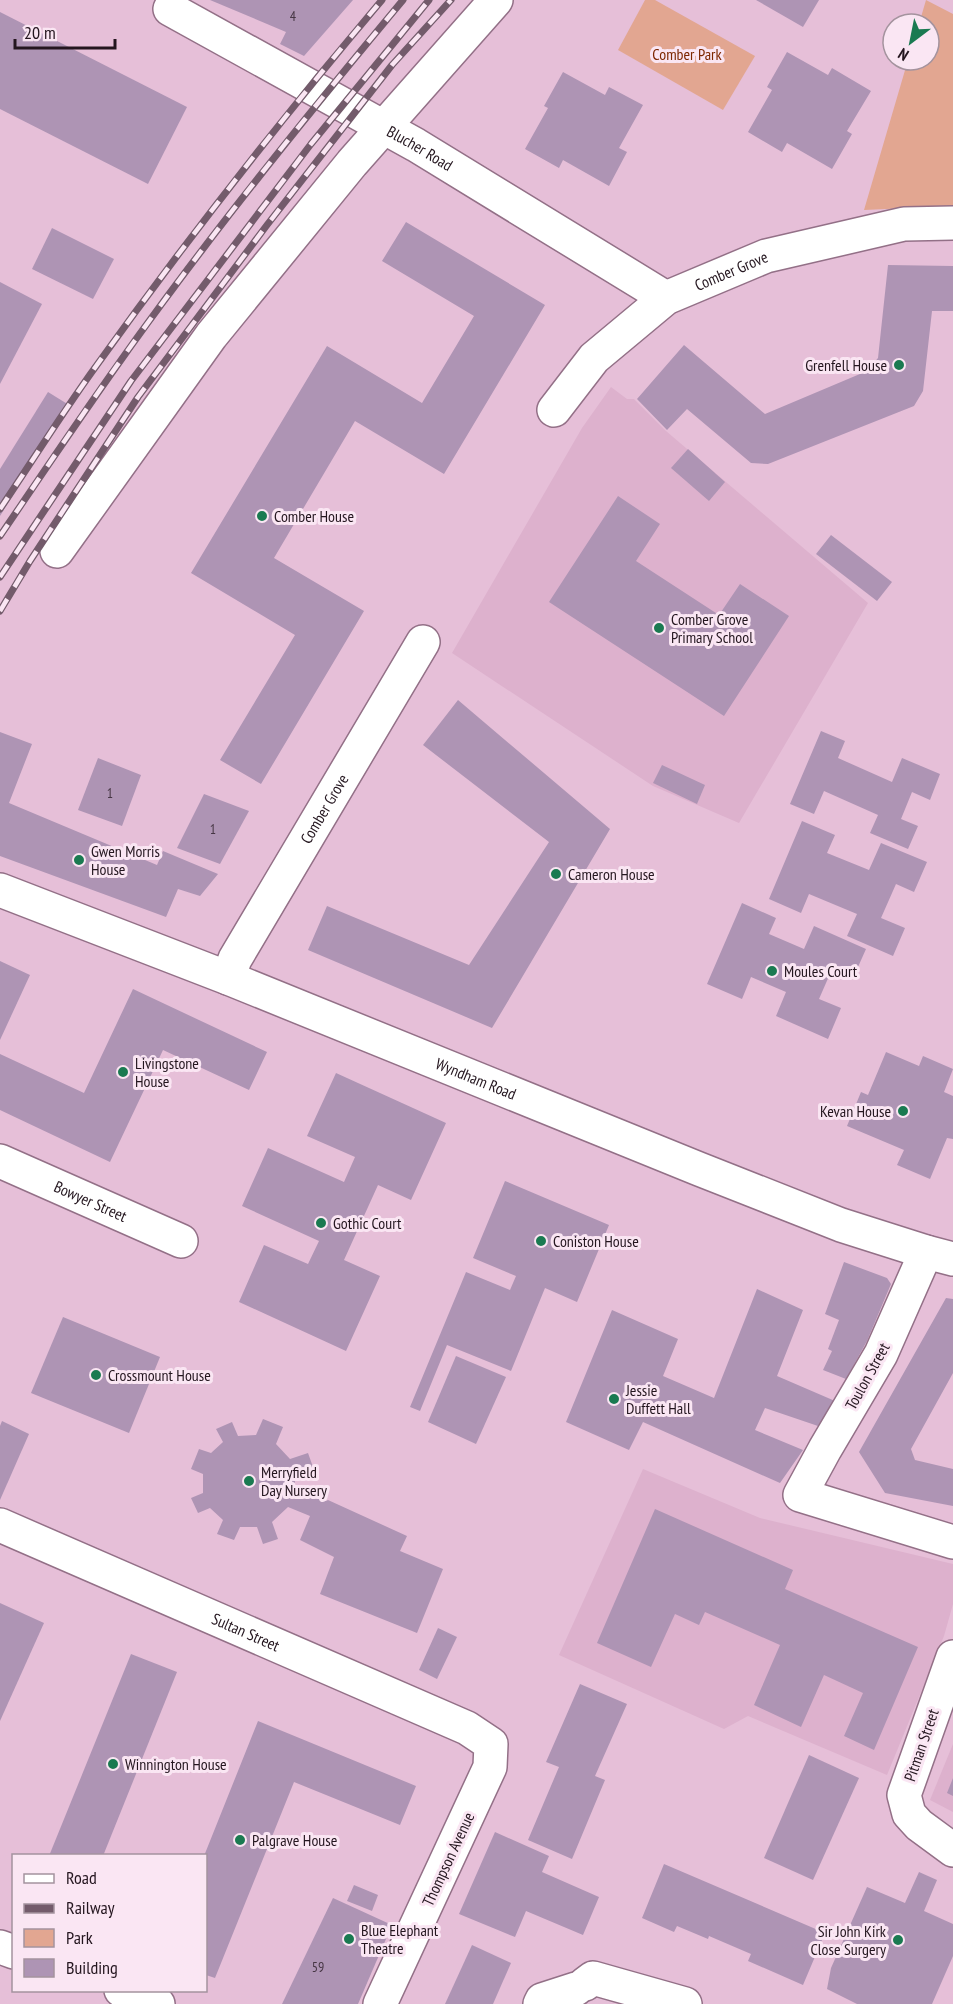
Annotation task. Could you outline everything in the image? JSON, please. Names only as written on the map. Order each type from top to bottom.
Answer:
[{"type":"street","points":[[57,551],[211,336],[352,163],[496,0]]},
{"type":"street","name":"Blucher Road","points":[[170,9],[385,128],[666,298]]},
{"type":"street","name":"Comber Grove","points":[[554,410],[594,358],[666,298],[766,256],[903,224],[953,223]]},
{"type":"street","name":"Comber Grove","points":[[228,978],[235,959],[423,642]]},
{"type":"street","name":"Wyndham Road","points":[[0,890],[228,978],[842,1225],[940,1255]]},
{"type":"street","name":"Bowyer Street","points":[[0,1161],[182,1241]]},
{"type":"street","name":"Toulon Street","points":[[940,1255],[825,1449],[800,1496],[953,1542]]},
{"type":"street","name":"Sultan Street","points":[[0,1525],[468,1728],[491,1744]]},
{"type":"street","name":"Pitman Street","points":[[953,1657],[904,1795],[909,1814],[919,1825],[953,1850]]},
{"type":"street","name":"Thompson Avenue","points":[[380,2004],[490,1767],[491,1744]]},
{"type":"street","points":[[540,2004],[542,2000],[580,1986],[593,1978],[675,2003]]},
{"type":"street","points":[[126,1992],[158,2004]]},
{"type":"shaded area","name":"Comber Grove Primary School","points":[[611,387],[627,399],[634,399],[666,431],[868,603],[739,823],[653,786],[452,653],[582,428]]},
{"type":"shaded area","points":[[643,1469],[760,1518],[953,1564],[953,1604],[944,1636],[887,1775],[748,1716],[724,1729],[559,1655]]},
{"type":"shaded area","points":[[953,1744],[953,1812],[930,1800]]},
{"type":"green space","name":"Comber Park","points":[[645,0],[655,0],[755,56],[723,110],[618,50]]},
{"type":"green space","points":[[926,0],[953,14],[953,206],[864,210],[904,72],[941,72],[941,12],[922,12]]},
{"type":"building","points":[[210,0],[353,0],[304,56],[280,44],[286,32]]},
{"type":"building","points":[[756,0],[819,0],[803,27]]},
{"type":"building","points":[[0,12],[187,107],[148,184],[0,109]]},
{"type":"building","points":[[787,52],[828,75],[832,68],[871,91],[847,131],[852,134],[832,169],[787,143],[782,152],[748,132],[772,90],[767,87]]},
{"type":"building","points":[[563,72],[605,95],[609,87],[643,105],[619,148],[627,152],[609,186],[563,160],[559,168],[525,149],[548,108],[544,106]]},
{"type":"building","name":"Comber House","points":[[406,222],[545,305],[444,474],[355,421],[274,558],[364,611],[261,784],[220,760],[295,635],[191,573],[327,346],[422,403],[474,316],[382,261]]},
{"type":"building","points":[[52,228],[114,259],[93,299],[32,269]]},
{"type":"building","name":"Grenfell House","points":[[888,265],[953,266],[953,311],[932,311],[923,391],[914,406],[768,464],[751,463],[687,409],[667,430],[637,399],[684,345],[765,414],[867,371],[878,358]]},
{"type":"building","points":[[0,282],[42,304],[0,384]]},
{"type":"building","points":[[48,392],[69,405],[0,516],[0,469]]},
{"type":"building","points":[[688,449],[725,482],[709,501],[671,468]]},
{"type":"building","points":[[618,496],[660,524],[636,561],[719,615],[740,584],[789,616],[724,716],[549,602]]},
{"type":"building","points":[[831,535],[892,582],[877,601],[816,554]]},
{"type":"building","name":"Cameron House","points":[[458,700],[610,829],[492,1028],[308,950],[327,906],[469,965],[549,842],[423,745]]},
{"type":"building","points":[[821,731],[845,741],[838,758],[892,782],[902,758],[940,774],[930,800],[912,792],[901,819],[918,826],[908,849],[870,833],[878,815],[824,791],[814,814],[790,804]]},
{"type":"building","name":"Gwen Morris House","points":[[0,732],[32,744],[9,803],[157,865],[163,851],[218,874],[200,896],[178,889],[166,917],[0,856]]},
{"type":"building","points":[[98,758],[141,775],[122,826],[78,810]]},
{"type":"building","points":[[662,765],[705,785],[697,804],[653,783]]},
{"type":"building","points":[[204,794],[249,811],[220,864],[177,848]]},
{"type":"building","name":"Moules Court","points":[[802,821],[835,835],[827,853],[869,870],[881,843],[927,862],[914,892],[896,884],[881,918],[905,928],[893,956],[847,936],[857,914],[809,894],[801,913],[769,899]]},
{"type":"building","name":"Moules Court","points":[[742,903],[776,918],[769,934],[804,949],[814,926],[866,949],[854,976],[833,967],[819,999],[841,1008],[828,1039],[776,1016],[786,992],[751,977],[742,999],[707,984]]},
{"type":"building","points":[[0,961],[30,975],[0,1040]]},
{"type":"building","name":"Livingstone House","points":[[133,989],[267,1052],[249,1090],[163,1050],[110,1162],[0,1110],[0,1054],[84,1093]]},
{"type":"building","name":"Kevan House","points":[[886,1052],[919,1066],[923,1056],[953,1069],[944,1092],[953,1096],[953,1139],[947,1138],[930,1179],[897,1165],[904,1150],[847,1126],[861,1092],[868,1095]]},
{"type":"building","name":"Gothic Court","points":[[336,1073],[446,1123],[411,1200],[378,1185],[344,1260],[380,1276],[346,1351],[239,1302],[264,1245],[308,1264],[319,1241],[242,1206],[268,1148],[344,1182],[355,1157],[307,1136]]},
{"type":"building","points":[[505,1181],[609,1225],[577,1302],[545,1288],[511,1371],[447,1345],[420,1411],[410,1407],[466,1272],[510,1290],[516,1276],[473,1258]]},
{"type":"building","points":[[844,1262],[887,1278],[891,1284],[867,1341],[846,1379],[823,1370],[832,1351],[828,1349],[839,1320],[825,1314]]},
{"type":"building","points":[[757,1289],[803,1310],[777,1376],[835,1401],[818,1426],[765,1408],[755,1430],[803,1450],[780,1483],[643,1422],[629,1450],[566,1422],[612,1310],[678,1339],[663,1376],[714,1398]]},
{"type":"building","points":[[946,1298],[953,1299],[953,1373],[911,1449],[915,1460],[953,1469],[953,1506],[885,1493],[859,1452]]},
{"type":"building","name":"Crossmount House","points":[[63,1317],[160,1357],[129,1433],[31,1393]]},
{"type":"building","points":[[456,1356],[506,1377],[476,1444],[428,1422]]},
{"type":"building","points":[[263,1419],[283,1427],[276,1444],[290,1459],[308,1453],[313,1467],[295,1473],[295,1488],[328,1500],[407,1536],[400,1551],[443,1569],[417,1633],[320,1594],[334,1557],[300,1540],[310,1516],[288,1507],[272,1522],[278,1539],[263,1544],[257,1527],[240,1527],[234,1540],[217,1534],[223,1520],[210,1508],[198,1513],[191,1498],[203,1493],[203,1474],[191,1469],[199,1449],[211,1453],[223,1442],[216,1429],[232,1422],[238,1436],[256,1435]]},
{"type":"building","points":[[2,1421],[29,1434],[0,1500],[0,1426]]},
{"type":"building","points":[[655,1509],[793,1570],[785,1589],[918,1647],[874,1750],[844,1736],[863,1693],[824,1675],[801,1727],[754,1705],[780,1645],[705,1612],[699,1625],[675,1614],[651,1667],[597,1643]]},
{"type":"building","points":[[0,1603],[44,1623],[0,1721]]},
{"type":"building","points":[[438,1628],[457,1637],[437,1679],[419,1670]]},
{"type":"building","name":"Winnington House","points":[[131,1654],[177,1672],[104,1854],[50,1854]]},
{"type":"building","points":[[580,1684],[627,1704],[595,1776],[605,1780],[572,1859],[528,1840],[559,1767],[546,1762]]},
{"type":"building","name":"Palgrave House","points":[[258,1721],[416,1786],[400,1825],[294,1782],[215,1978],[207,1975],[207,1854],[205,1854]]},
{"type":"building","points":[[809,1755],[859,1778],[813,1880],[764,1858]]},
{"type":"building","points":[[953,1778],[953,1796],[947,1793]]},
{"type":"building","points":[[495,1832],[549,1856],[542,1872],[599,1897],[583,1935],[526,1911],[515,1937],[459,1914]]},
{"type":"building","points":[[664,1864],[825,1933],[803,1985],[748,1961],[751,1954],[709,1936],[708,1939],[677,1926],[674,1932],[642,1918]]},
{"type":"building","name":"Sir John Kirk Close Surgery","points":[[919,1872],[937,1880],[924,1911],[953,1924],[953,1956],[932,2004],[857,2004],[827,1989],[831,1968],[867,1887],[905,1903]]},
{"type":"building","points":[[354,1885],[378,1895],[372,1911],[347,1901]]},
{"type":"building","points":[[333,1898],[392,1925],[358,2004],[282,2004]]},
{"type":"building","points":[[472,1945],[511,1963],[493,2004],[445,2004]]},
{"type":"railway","points":[[0,509],[82,386],[163,274],[270,136],[382,0]]},
{"type":"railway","points":[[0,536],[135,340],[215,233],[403,0]]},
{"type":"railway","points":[[0,577],[131,381],[311,144],[429,0]]},
{"type":"railway","points":[[0,611],[30,561],[138,397],[267,225],[392,65],[451,0]]},
{"type":"place","name":"Grenfell House","points":[[899,365]]},
{"type":"place","name":"Comber House","points":[[262,516]]},
{"type":"place","name":"Comber Grove Primary School","points":[[659,628]]},
{"type":"place","name":"Gwen Morris House","points":[[79,860]]},
{"type":"place","name":"Cameron House","points":[[556,874]]},
{"type":"place","name":"Moules Court","points":[[772,971]]},
{"type":"place","name":"Livingstone House","points":[[123,1072]]},
{"type":"place","name":"Kevan House","points":[[903,1111]]},
{"type":"place","name":"Gothic Court","points":[[321,1223]]},
{"type":"place","name":"Coniston House","points":[[541,1241]]},
{"type":"place","name":"Crossmount House","points":[[96,1375]]},
{"type":"place","name":"Jessie Duffett Hall","points":[[614,1399]]},
{"type":"place","name":"Merryfield Day Nursery","points":[[249,1481]]},
{"type":"place","name":"Winnington House","points":[[113,1764]]},
{"type":"place","name":"Palgrave House","points":[[240,1840]]},
{"type":"place","name":"Blue Elephant Theatre","points":[[349,1939]]},
{"type":"place","name":"Sir John Kirk Close Surgery","points":[[898,1940]]}]
